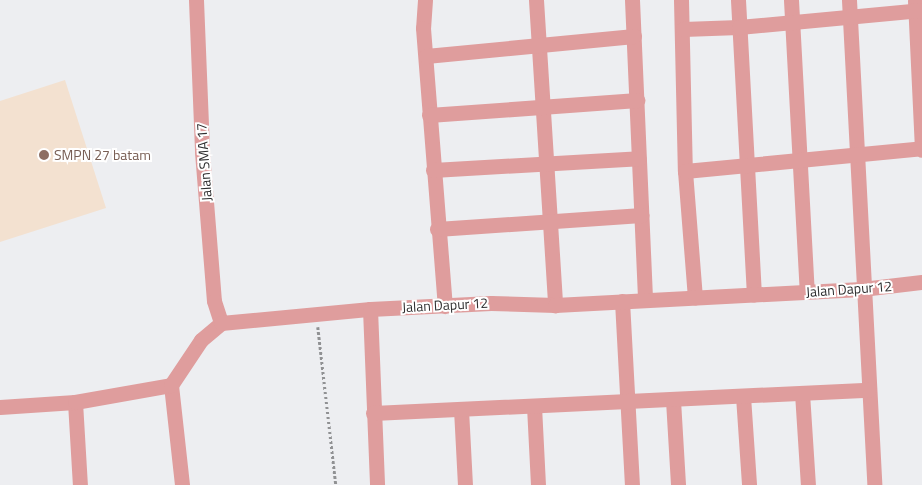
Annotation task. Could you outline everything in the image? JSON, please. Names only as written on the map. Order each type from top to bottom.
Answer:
[{"type":"street","name":"Jalan SMA 17","points":[[196,0],[202,152],[214,301],[221,323]]},
{"type":"street","points":[[425,0],[429,115],[445,306]]},
{"type":"street","points":[[536,0],[541,44],[555,305]]},
{"type":"street","points":[[632,0],[645,300]]},
{"type":"street","points":[[681,0],[686,171],[694,298]]},
{"type":"street","points":[[738,0],[754,295]]},
{"type":"street","points":[[791,0],[798,161],[807,292]]},
{"type":"street","points":[[849,0],[855,156],[874,485]]},
{"type":"street","points":[[683,28],[739,28],[849,18],[917,7],[922,148],[686,171]]},
{"type":"street","points":[[426,56],[634,36]]},
{"type":"street","points":[[429,115],[637,100]]},
{"type":"street","points":[[433,170],[639,158]]},
{"type":"street","points":[[438,229],[642,215]]},
{"type":"street","name":"Jalan Dapur 12","points":[[221,323],[370,309],[555,305],[862,289],[922,282]]},
{"type":"street","points":[[622,301],[632,485]]},
{"type":"street","points":[[370,309],[377,485]]},
{"type":"street","points":[[182,485],[172,385],[193,350],[221,323]]},
{"type":"street","points":[[0,407],[75,402],[172,385]]},
{"type":"street","points":[[373,413],[868,390]]},
{"type":"street","points":[[802,393],[808,485]]},
{"type":"street","points":[[743,396],[749,485]]},
{"type":"street","points":[[673,400],[678,485]]},
{"type":"street","points":[[75,402],[80,485]]},
{"type":"street","points":[[534,406],[538,485]]},
{"type":"street","points":[[460,409],[465,485]]},
{"type":"path","points":[[317,313],[336,485]]},
{"type":"shaded area","name":"SMPN 27 batam","points":[[65,80],[106,208],[0,242],[0,101]]},
{"type":"place","name":"SMPN 27 batam","points":[[44,155]]}]
